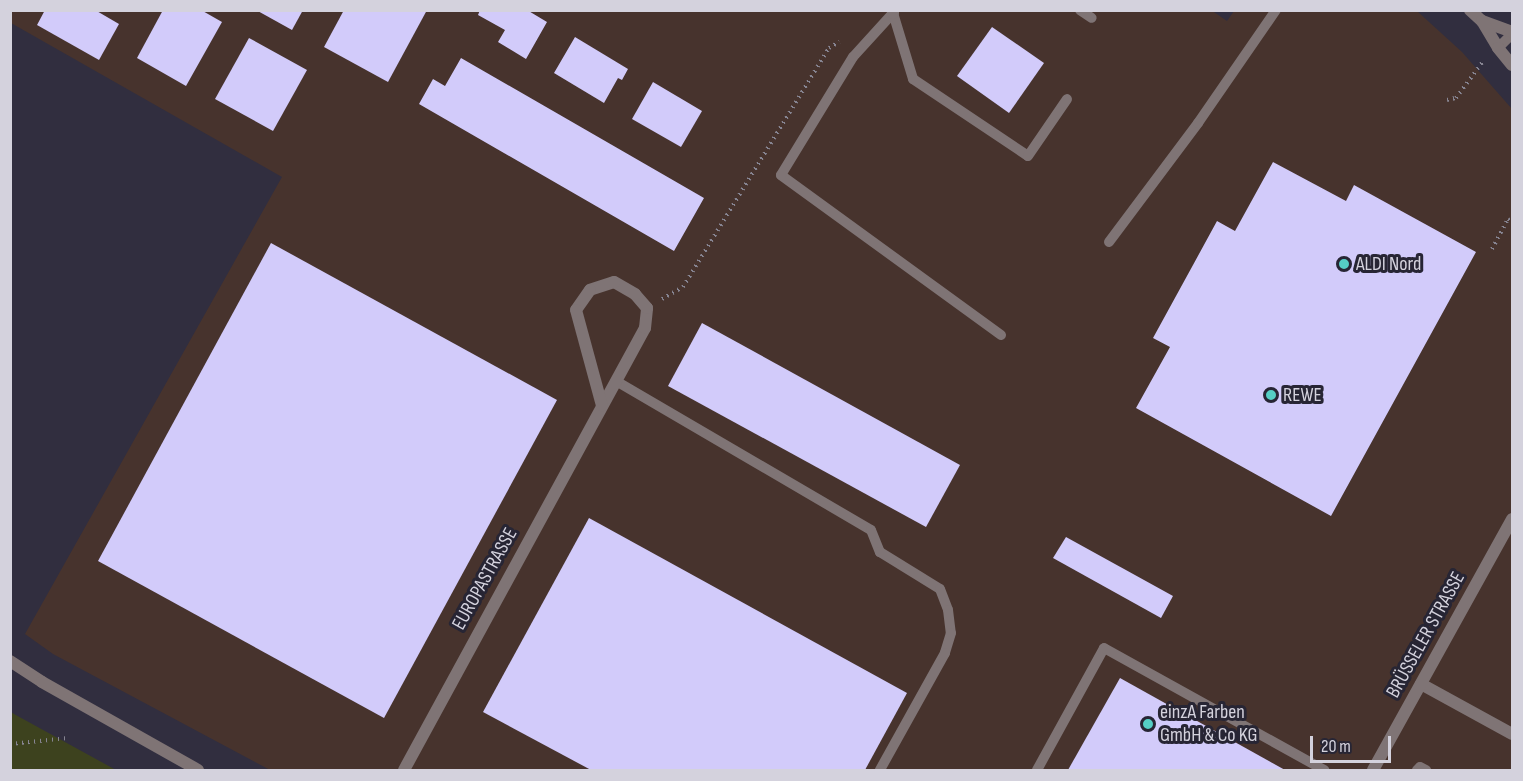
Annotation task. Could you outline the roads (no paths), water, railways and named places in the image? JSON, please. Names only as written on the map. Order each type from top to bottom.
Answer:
[{"type":"street","points":[[1470,10],[1482,21],[1498,48],[1512,65]]},
{"type":"street","points":[[1482,21],[1512,33]]},
{"type":"street","name":"EUROPASTRASSE","points":[[404,771],[645,328],[646,308],[635,294],[614,282],[590,290],[576,310],[602,406]]},
{"type":"street","name":"BRÜSSELER STRASSE","points":[[1373,771],[1512,519]]},
{"type":"street","points":[[10,661],[42,682],[198,771]]},
{"type":"street","points":[[1421,684],[1512,734]]},
{"type":"lane","points":[[1080,10],[1092,18]]},
{"type":"lane","points":[[1109,242],[1198,123],[1276,10]]},
{"type":"lane","points":[[893,12],[913,79],[1028,156],[1067,99]]},
{"type":"lane","points":[[893,12],[853,57],[781,175],[1001,335]]},
{"type":"lane","points":[[1498,48],[1512,33]]},
{"type":"lane","points":[[616,381],[871,531],[880,552],[940,589],[948,610],[951,633],[945,653],[880,771]]},
{"type":"lane","points":[[1036,771],[1104,648],[1324,771]]},
{"type":"lane","points":[[1417,771],[1420,767],[1426,771]]},
{"type":"place","name":"ALDI Nord","points":[[1344,264]]},
{"type":"place","name":"REWE","points":[[1271,395]]},
{"type":"place","name":"einzA Farben GmbH & Co KG","points":[[1148,724]]}]
